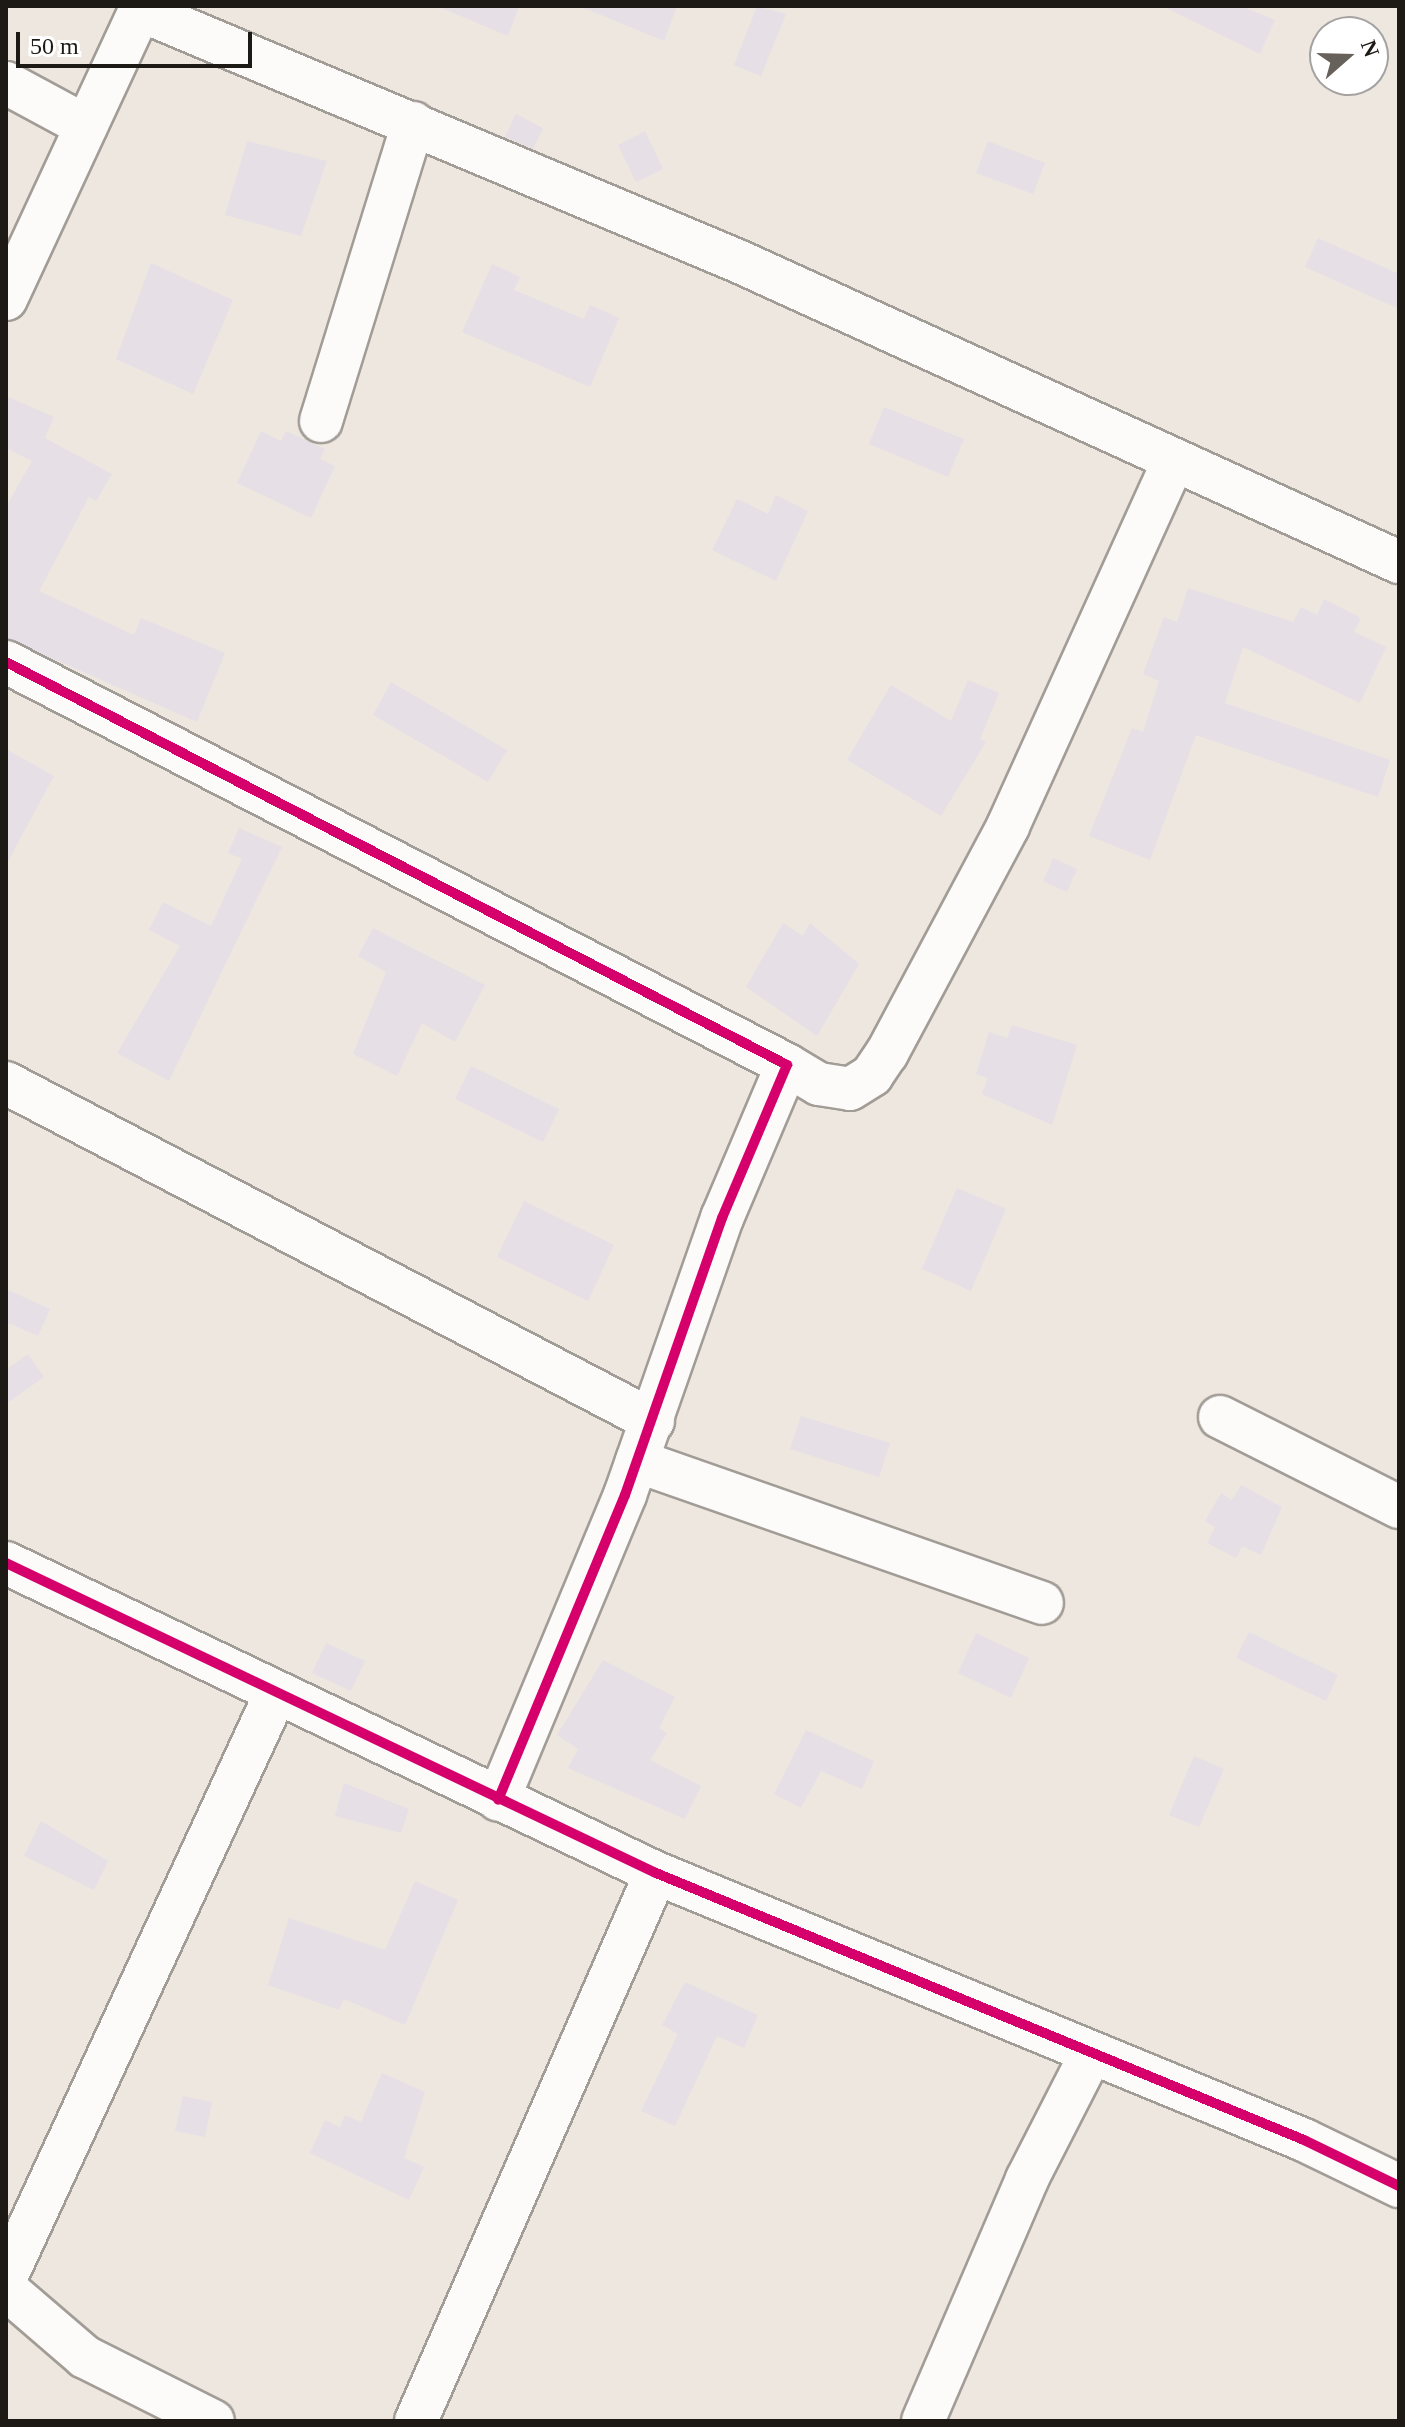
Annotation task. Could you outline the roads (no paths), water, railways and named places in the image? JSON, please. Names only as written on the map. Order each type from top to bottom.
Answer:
[{"type":"street","points":[[6,299],[141,8],[413,123],[1399,562]]},
{"type":"street","points":[[6,83],[86,126]]},
{"type":"street","points":[[321,421],[413,123]]},
{"type":"street","points":[[6,662],[819,1084],[850,1089],[872,1075],[887,1053],[1008,826],[1173,462]]},
{"type":"street","points":[[498,1800],[653,1421],[722,1218],[787,1065]]},
{"type":"street","points":[[6,1083],[653,1421]]},
{"type":"street","points":[[1220,1417],[1399,1507]]},
{"type":"street","points":[[637,1461],[1042,1603]]},
{"type":"street","points":[[6,1563],[275,1695],[656,1873],[1090,2056],[1304,2140],[1399,2186]]},
{"type":"street","points":[[6,2277],[275,1695]]},
{"type":"street","points":[[416,2421],[656,1873]]},
{"type":"street","points":[[923,2421],[1027,2179],[1090,2056]]},
{"type":"street","points":[[6,2289],[85,2357],[213,2421]]}]
